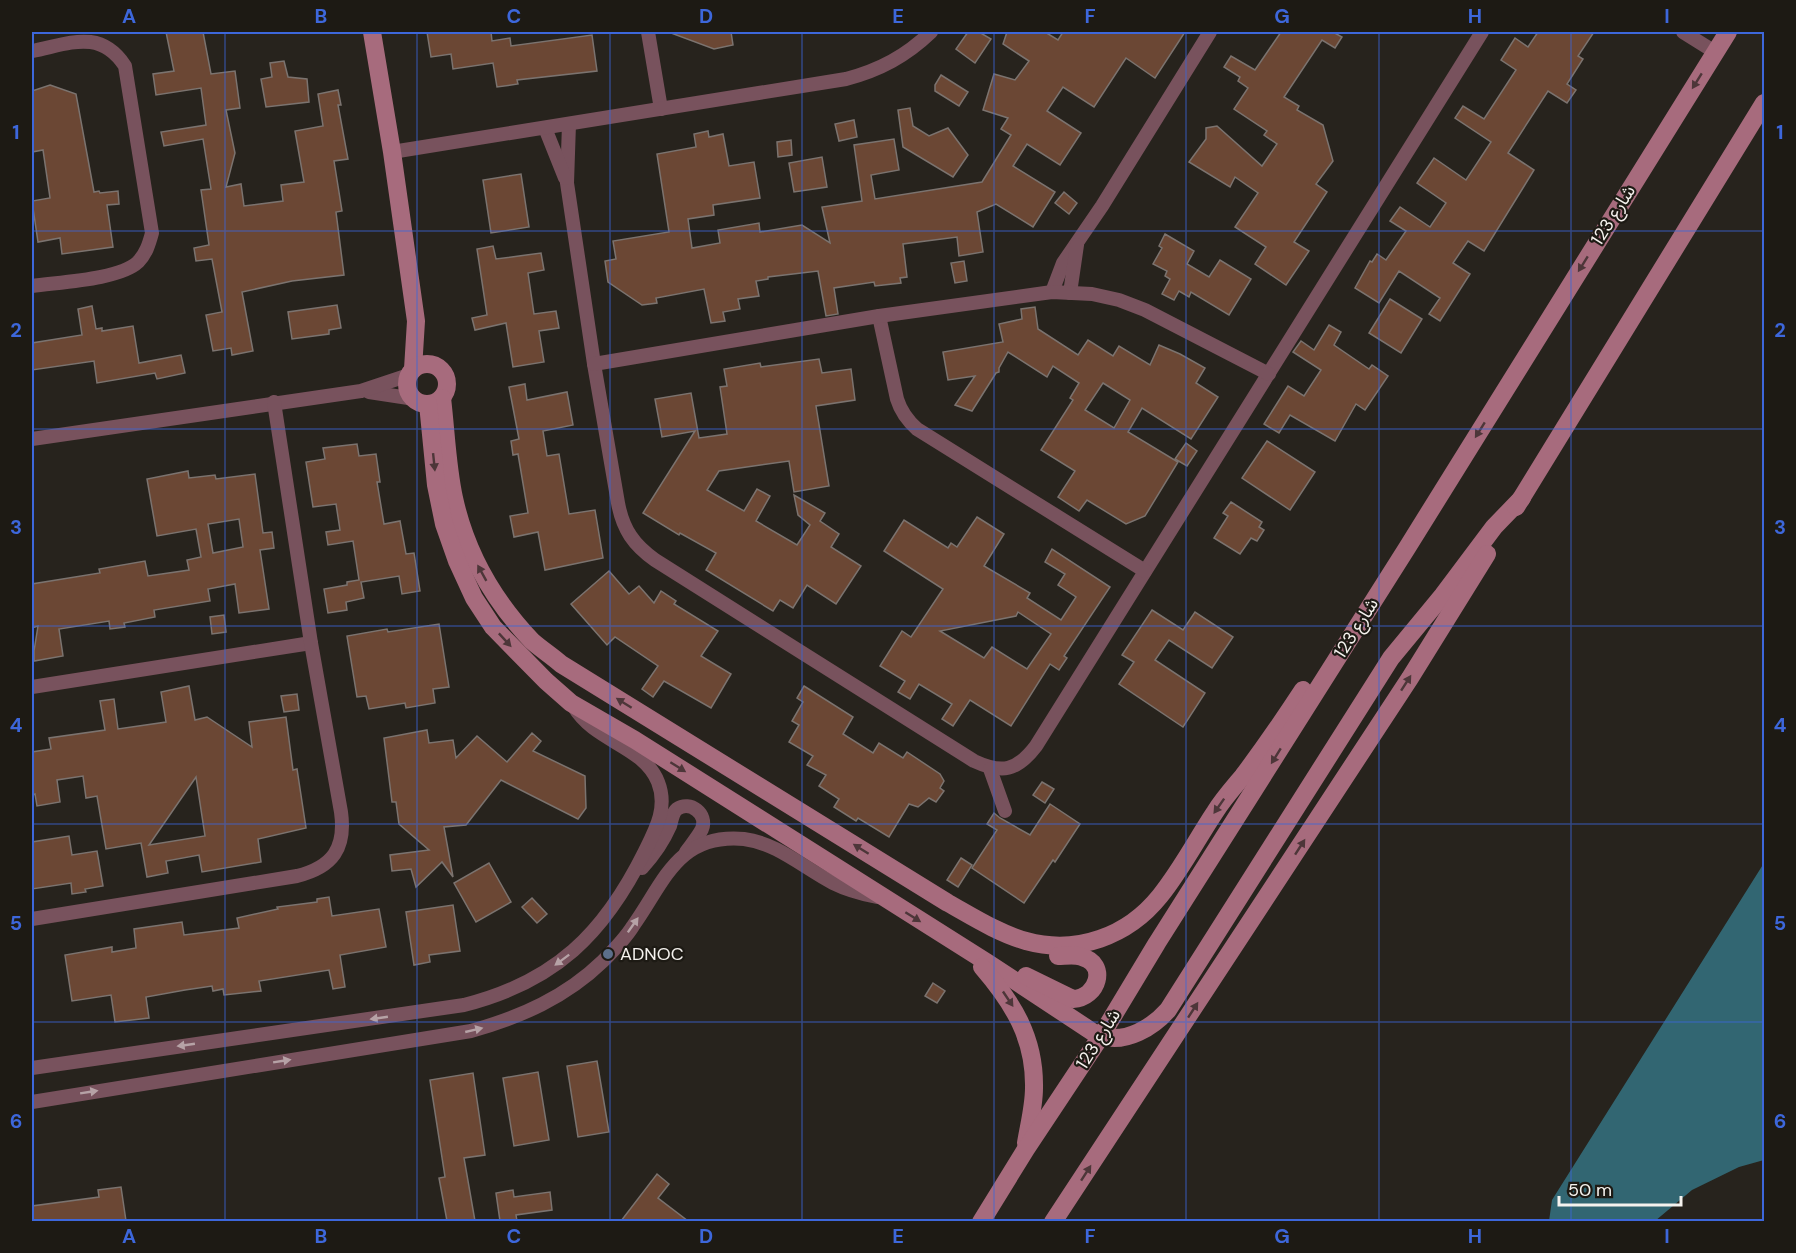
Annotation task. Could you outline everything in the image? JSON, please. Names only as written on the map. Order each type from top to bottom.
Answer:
[{"type":"street","points":[[361,391],[428,400],[446,393],[447,380],[427,346],[417,321],[372,32]]},
{"type":"street","points":[[648,32],[661,109]]},
{"type":"street","points":[[392,152],[846,79],[871,73],[894,62],[931,32]]},
{"type":"street","points":[[1052,292],[1063,263],[1210,32]]},
{"type":"street","points":[[569,124],[567,183],[594,364],[621,521],[629,537],[641,550],[974,761],[990,769],[1008,769],[1025,761],[1036,746],[1482,32]]},
{"type":"street","points":[[1683,32],[1715,52]]},
{"type":"street","name":"شارع 123","points":[[981,1221],[1101,1036],[1728,32]]},
{"type":"street","points":[[32,51],[90,41],[105,45],[117,53],[125,66],[152,233],[148,248],[139,262],[126,271],[32,286]]},
{"type":"street","points":[[1053,1221],[1410,678],[1764,103]]},
{"type":"street","points":[[545,128],[567,183]]},
{"type":"street","points":[[1070,293],[1077,243]]},
{"type":"street","points":[[594,364],[879,316],[1052,292],[1092,294],[1145,310],[1269,374]]},
{"type":"street","points":[[879,316],[897,399],[908,421],[917,429],[1145,572]]},
{"type":"street","points":[[417,321],[408,388],[428,400],[463,531],[477,565],[496,597],[533,642],[561,664],[948,903],[997,930],[1026,941],[1057,946],[1087,943],[1116,933],[1142,916],[1161,895],[1221,803],[1281,724],[1329,652],[1379,591]]},
{"type":"street","points":[[32,439],[361,391],[427,364],[441,369]]},
{"type":"street","points":[[428,400],[436,485],[444,524],[457,561],[474,598],[506,642],[572,703],[591,727],[646,763],[658,780],[662,801],[660,821],[629,884]]},
{"type":"street","points":[[32,919],[297,876],[315,871],[329,861],[339,846],[343,829],[311,643],[274,402]]},
{"type":"street","points":[[572,703],[635,740],[1101,1036],[1122,1037],[1152,1024],[1168,1010],[1391,658],[1443,595],[1494,527],[1522,498]]},
{"type":"street","points":[[32,687],[311,643]]},
{"type":"street","points":[[990,769],[1005,811]]},
{"type":"street","points":[[32,1068],[423,1012],[492,998],[544,974],[589,937],[662,843],[673,813],[688,806],[697,810],[703,819],[702,829],[683,856],[666,873],[634,926],[602,961],[585,977],[545,1003],[498,1023],[471,1031],[32,1102]]},
{"type":"street","points":[[683,856],[702,845],[723,840],[740,839],[758,842],[780,851],[840,886],[882,897]]},
{"type":"street","points":[[948,903],[967,920],[1005,943],[1039,954],[1086,958],[1095,967],[1097,980],[1091,992],[1080,999],[1073,999],[1014,971],[988,963]]},
{"type":"street","points":[[971,954],[1006,995],[1027,1039],[1034,1071],[1034,1090],[1026,1149]]},
{"type":"water","points":[[1764,863],[1764,1160],[1739,1167],[1692,1190],[1655,1221],[1549,1221],[1552,1200]]},
{"type":"building","points":[[166,32],[203,32],[211,74],[235,71],[240,108],[226,110],[235,153],[226,187],[241,184],[244,206],[283,201],[281,185],[304,182],[295,131],[323,126],[318,94],[338,90],[341,105],[338,105],[348,159],[334,161],[342,211],[336,212],[344,275],[292,281],[242,292],[253,351],[232,355],[231,348],[213,351],[206,315],[222,312],[212,259],[196,261],[194,248],[209,245],[201,190],[211,189],[203,139],[164,146],[161,132],[206,125],[201,88],[156,95],[153,74],[174,71]]},
{"type":"building","points":[[427,32],[491,32],[492,41],[510,38],[511,46],[592,35],[597,71],[517,80],[518,84],[497,87],[493,63],[453,69],[451,54],[431,57]]},
{"type":"building","points":[[671,32],[731,32],[733,45],[714,49]]},
{"type":"building","points":[[968,32],[979,32],[991,39],[975,63],[956,49]]},
{"type":"building","points":[[1007,32],[1045,32],[1058,40],[1063,32],[1185,32],[1155,78],[1126,58],[1094,107],[1063,87],[1047,111],[1081,133],[1060,165],[1027,144],[1013,166],[1055,192],[1033,227],[996,204],[977,212],[983,252],[959,256],[957,237],[903,244],[907,277],[900,278],[901,283],[875,286],[874,282],[834,288],[838,314],[826,316],[818,271],[768,277],[768,279],[756,281],[759,296],[738,299],[740,309],[723,312],[725,321],[711,323],[704,289],[656,298],[657,303],[642,305],[608,282],[605,261],[616,259],[613,241],[669,232],[657,154],[696,147],[694,134],[708,131],[709,137],[723,134],[729,166],[754,162],[760,198],[713,205],[714,215],[688,219],[692,248],[720,243],[718,230],[759,223],[760,232],[802,225],[830,243],[822,207],[862,201],[854,145],[894,139],[899,170],[871,175],[875,199],[982,182],[1011,135],[1001,129],[1008,118],[983,110],[994,74],[1015,80],[1029,61],[1003,44]]},
{"type":"building","points":[[1281,32],[1333,32],[1342,37],[1335,48],[1322,40],[1284,97],[1299,106],[1297,110],[1323,125],[1333,161],[1316,184],[1327,192],[1294,242],[1309,251],[1286,285],[1255,264],[1266,247],[1235,227],[1258,193],[1235,177],[1230,187],[1189,162],[1206,139],[1206,128],[1217,126],[1262,166],[1277,144],[1264,135],[1267,131],[1234,109],[1248,88],[1238,81],[1240,77],[1224,67],[1231,56],[1255,70]]},
{"type":"building","points":[[1538,32],[1594,32],[1578,56],[1583,59],[1567,84],[1576,90],[1567,103],[1548,91],[1508,153],[1534,170],[1484,251],[1468,241],[1453,263],[1470,274],[1440,321],[1429,314],[1440,298],[1399,271],[1379,303],[1355,288],[1370,261],[1372,262],[1377,254],[1386,260],[1406,231],[1390,221],[1400,207],[1430,227],[1446,203],[1417,183],[1434,158],[1466,180],[1491,142],[1455,118],[1463,106],[1484,119],[1516,70],[1501,60],[1515,38],[1528,47]]},
{"type":"building","points":[[284,61],[288,77],[307,79],[309,102],[266,107],[261,79],[272,77],[270,63]]},
{"type":"building","points":[[941,75],[968,92],[959,106],[935,91],[935,85]]},
{"type":"building","points":[[50,85],[76,94],[94,192],[118,191],[119,204],[107,205],[113,247],[62,254],[60,238],[38,242],[32,201],[50,198],[43,150],[32,152],[32,91]]},
{"type":"building","points":[[910,108],[913,126],[929,136],[948,128],[968,155],[953,177],[903,147],[898,110]]},
{"type":"building","points":[[854,120],[857,137],[839,141],[835,124]]},
{"type":"building","points":[[791,140],[792,155],[778,157],[777,142]]},
{"type":"building","points":[[822,157],[827,187],[794,192],[789,163]]},
{"type":"building","points":[[521,174],[529,227],[491,233],[483,180]]},
{"type":"building","points":[[1064,192],[1077,203],[1069,214],[1055,203]]},
{"type":"building","points":[[1165,234],[1194,251],[1187,264],[1209,277],[1220,260],[1251,279],[1229,315],[1191,292],[1189,297],[1179,291],[1174,300],[1162,294],[1170,279],[1165,276],[1167,271],[1153,264],[1162,248],[1159,246]]},
{"type":"building","points":[[493,246],[496,259],[541,253],[544,270],[528,273],[534,314],[556,311],[559,328],[539,331],[544,362],[513,367],[506,323],[475,330],[472,318],[487,315],[477,249]]},
{"type":"building","points":[[964,261],[967,281],[955,283],[951,263]]},
{"type":"building","points":[[1390,299],[1422,319],[1401,353],[1369,333]]},
{"type":"building","points":[[337,305],[341,328],[329,330],[329,334],[292,339],[288,312]]},
{"type":"building","points":[[92,306],[96,329],[102,328],[102,331],[133,326],[139,363],[181,355],[185,373],[157,379],[155,373],[97,383],[94,361],[32,370],[32,343],[82,335],[78,309]]},
{"type":"building","points":[[1035,307],[1038,329],[1078,355],[1088,340],[1113,356],[1119,346],[1150,365],[1159,345],[1205,368],[1196,383],[1218,397],[1191,439],[1142,408],[1128,432],[1178,462],[1145,516],[1126,524],[1087,500],[1079,511],[1058,497],[1075,471],[1041,450],[1073,400],[1070,398],[1079,383],[1053,366],[1047,377],[1008,352],[999,372],[996,373],[972,411],[955,405],[975,376],[948,380],[943,352],[1003,342],[999,324],[1022,319],[1021,309]],"holes":[[[1103,383],[1130,400],[1114,428],[1085,410]]]},
{"type":"building","points":[[1329,325],[1341,332],[1334,345],[1369,369],[1372,365],[1388,376],[1365,410],[1356,404],[1335,441],[1290,415],[1279,433],[1264,424],[1288,386],[1304,396],[1321,370],[1293,352],[1301,341],[1314,350]]},
{"type":"building","points":[[819,359],[822,373],[851,369],[855,400],[816,406],[829,486],[794,492],[789,461],[719,471],[707,490],[744,511],[757,489],[770,496],[756,521],[797,545],[810,525],[798,515],[794,495],[825,513],[820,521],[839,534],[831,547],[861,566],[836,604],[807,585],[793,608],[780,600],[773,611],[706,570],[716,553],[680,533],[679,535],[643,513],[695,431],[662,437],[655,399],[691,393],[699,438],[727,434],[720,387],[727,386],[724,369],[760,363],[761,367]]},
{"type":"building","points":[[525,384],[527,400],[567,392],[573,425],[543,431],[547,456],[559,454],[569,514],[595,510],[603,558],[545,570],[538,532],[514,537],[510,516],[528,513],[518,454],[513,455],[511,441],[519,439],[509,387]]},
{"type":"building","points":[[1267,441],[1315,472],[1290,510],[1242,478]]},
{"type":"building","points":[[1186,443],[1197,451],[1187,466],[1175,459]]},
{"type":"building","points":[[357,444],[359,456],[376,454],[380,482],[377,482],[384,524],[400,521],[406,554],[414,553],[420,591],[402,594],[399,576],[361,582],[364,598],[346,602],[347,610],[328,613],[324,589],[347,585],[347,582],[359,580],[353,541],[328,545],[326,532],[340,530],[336,504],[313,507],[306,462],[325,459],[323,448]]},
{"type":"building","points":[[188,471],[189,478],[215,475],[216,479],[255,474],[263,533],[272,532],[274,548],[260,550],[269,609],[239,613],[235,584],[208,589],[210,601],[154,610],[155,617],[124,623],[125,627],[110,629],[109,621],[59,629],[63,656],[34,661],[38,626],[32,628],[32,584],[100,573],[99,569],[145,561],[148,576],[189,570],[187,560],[201,557],[196,529],[157,536],[147,479]],"holes":[[[239,519],[243,547],[213,553],[208,524]]]},
{"type":"building","points":[[1231,502],[1262,522],[1259,527],[1264,530],[1257,541],[1251,538],[1240,554],[1214,538],[1228,516],[1223,513]]},
{"type":"building","points":[[977,517],[1004,534],[984,566],[1030,593],[1027,598],[1061,620],[1076,597],[1058,585],[1065,574],[1045,562],[1052,549],[1110,587],[1064,656],[1067,658],[1059,670],[1050,664],[1011,726],[970,700],[953,726],[942,719],[952,704],[919,684],[910,699],[898,692],[905,681],[880,666],[902,631],[911,637],[943,589],[884,551],[904,520],[948,548],[951,543],[957,547]],"holes":[[[1018,612],[1051,634],[1027,669],[992,647],[984,658],[940,631],[1016,616]]]},
{"type":"building","points":[[609,571],[629,594],[639,586],[654,603],[661,591],[676,601],[674,604],[718,631],[701,656],[731,674],[711,708],[664,681],[653,697],[642,689],[658,666],[615,637],[607,645],[571,604]]},
{"type":"building","points":[[1152,610],[1183,630],[1195,612],[1233,637],[1212,668],[1169,640],[1155,660],[1205,693],[1183,727],[1119,684],[1134,662],[1122,655]]},
{"type":"building","points":[[224,615],[226,632],[212,634],[210,617]]},
{"type":"building","points":[[439,624],[449,687],[433,689],[435,703],[406,708],[405,703],[369,709],[366,696],[357,697],[347,636]]},
{"type":"building","points":[[189,686],[195,720],[207,717],[252,747],[249,722],[286,717],[293,770],[297,769],[306,828],[258,839],[261,862],[202,872],[199,855],[166,861],[168,873],[147,877],[141,843],[106,849],[97,796],[86,798],[83,776],[57,780],[60,802],[37,806],[35,794],[32,795],[32,752],[51,749],[49,738],[105,730],[100,701],[114,699],[118,729],[166,722],[161,692]],"holes":[[[196,777],[205,836],[149,845]]]},
{"type":"building","points":[[804,686],[853,717],[843,734],[873,753],[879,743],[903,758],[907,752],[940,774],[944,781],[940,788],[944,791],[936,802],[929,798],[918,807],[909,804],[889,837],[858,818],[856,821],[834,807],[839,799],[819,786],[826,775],[807,765],[813,756],[789,742],[799,725],[792,721],[803,702],[797,698]]},
{"type":"building","points":[[297,694],[299,710],[284,712],[281,696]]},
{"type":"building","points":[[427,730],[429,743],[453,740],[456,758],[477,736],[507,762],[532,733],[541,741],[533,751],[585,776],[586,808],[578,819],[501,780],[466,825],[444,827],[453,877],[442,862],[416,887],[411,869],[392,871],[390,855],[429,850],[399,824],[396,802],[392,802],[384,738]]},
{"type":"building","points":[[1042,782],[1054,789],[1045,803],[1033,795]]},
{"type":"building","points":[[1050,804],[1080,824],[1024,903],[972,868],[997,830],[987,824],[994,813],[1030,835]]},
{"type":"building","points":[[69,836],[72,855],[97,851],[103,886],[72,894],[71,883],[32,889],[32,842]]},
{"type":"building","points":[[961,858],[972,865],[958,887],[947,880]]},
{"type":"building","points":[[489,863],[511,902],[476,922],[454,883]]},
{"type":"building","points":[[329,897],[332,916],[379,909],[386,947],[340,955],[345,987],[333,989],[329,970],[259,981],[261,991],[224,995],[223,989],[213,991],[212,986],[185,990],[146,997],[149,1018],[115,1022],[111,995],[72,1001],[65,955],[112,947],[112,952],[136,948],[134,929],[182,922],[184,935],[239,928],[237,918],[278,909],[277,907],[317,902],[317,899]]},
{"type":"building","points":[[532,898],[547,914],[537,923],[522,907]]},
{"type":"building","points":[[453,905],[460,951],[429,955],[430,962],[414,965],[406,912]]},
{"type":"building","points":[[933,983],[945,991],[937,1003],[925,996]]},
{"type":"building","points":[[597,1061],[609,1132],[578,1137],[567,1066]]},
{"type":"building","points":[[538,1072],[549,1140],[514,1146],[503,1078]]},
{"type":"building","points":[[473,1073],[485,1155],[464,1158],[475,1221],[447,1221],[439,1178],[445,1177],[430,1080]]},
{"type":"building","points":[[657,1174],[669,1184],[658,1198],[688,1221],[621,1221]]},
{"type":"building","points":[[121,1187],[126,1221],[32,1221],[32,1206],[99,1197],[98,1190]]},
{"type":"building","points":[[513,1190],[514,1197],[550,1192],[552,1210],[516,1215],[517,1221],[500,1221],[496,1193]]},
{"type":"place","name":"ADNOC","points":[[608,954]]}]
